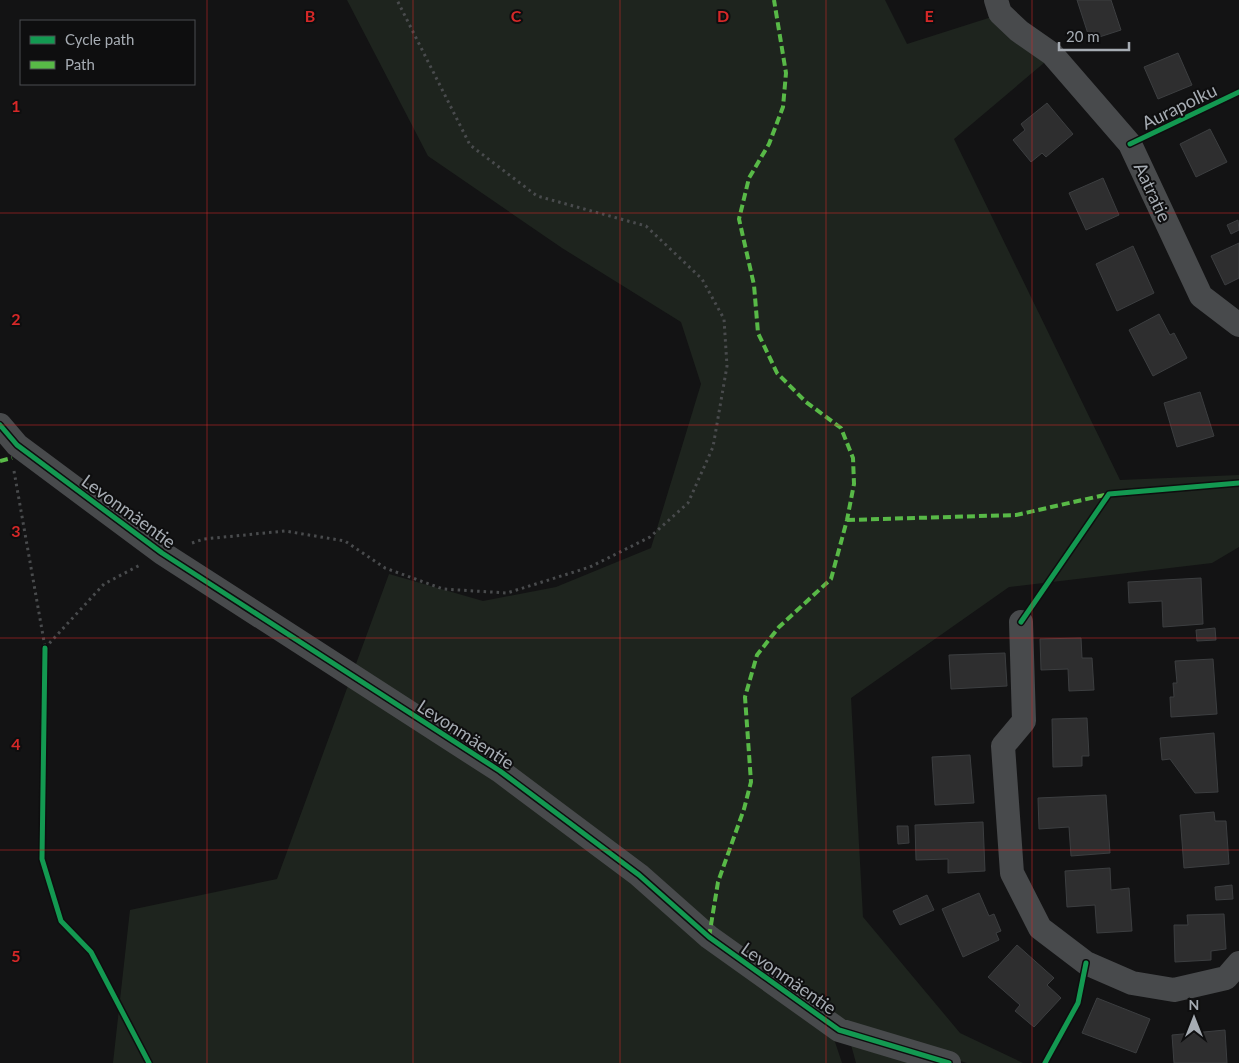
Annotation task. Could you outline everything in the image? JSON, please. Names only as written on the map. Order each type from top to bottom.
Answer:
[{"type":"street","name":"Aatratie","points":[[996,0],[1000,13],[1019,31],[1052,54],[1130,144],[1202,296],[1239,325]]},
{"type":"street","name":"Levonmäentie","points":[[0,424],[17,445],[162,553],[500,771],[639,875],[709,937],[839,1030],[949,1063]]},
{"type":"street","points":[[1021,622],[1024,720],[1003,746],[1012,873],[1040,928],[1086,963],[1132,983],[1174,990],[1226,978],[1239,964]]},
{"type":"path","points":[[45,648],[104,584],[162,553],[204,539],[285,531],[345,540],[385,568],[443,589],[507,592],[590,567],[650,537],[688,502],[713,447],[727,366],[724,319],[702,279],[646,226],[537,196],[470,145],[397,0]]},
{"type":"path","points":[[17,445],[12,458],[45,648],[45,658]]},
{"type":"shaded area","points":[[347,0],[885,0],[907,44],[998,15],[1051,57],[954,139],[1120,480],[1239,475],[1239,547],[1212,563],[1009,587],[851,698],[863,917],[960,1033],[1023,1063],[967,1063],[840,1024],[833,1036],[842,1063],[113,1063],[130,910],[277,879],[389,574],[483,601],[556,587],[651,548],[701,384],[681,322],[562,248],[428,156]]},
{"type":"shaded area","points":[[850,1041],[925,1063],[856,1063]]},
{"type":"building","points":[[1077,0],[1111,0],[1121,30],[1090,40]]},
{"type":"building","points":[[1178,53],[1192,85],[1158,99],[1144,67]]},
{"type":"building","points":[[1047,103],[1073,134],[1046,157],[1042,153],[1031,162],[1013,140],[1025,130],[1021,124]]},
{"type":"building","points":[[1210,129],[1227,162],[1196,177],[1180,144]]},
{"type":"building","points":[[1103,178],[1119,215],[1086,230],[1069,193]]},
{"type":"building","points":[[1238,220],[1239,230],[1231,234],[1227,225]]},
{"type":"building","points":[[1239,243],[1239,278],[1225,285],[1211,256]]},
{"type":"building","points":[[1133,246],[1154,293],[1117,311],[1096,264]]},
{"type":"building","points":[[1159,314],[1170,335],[1174,333],[1187,358],[1153,376],[1129,330]]},
{"type":"building","points":[[1200,392],[1214,436],[1177,447],[1164,403]]},
{"type":"building","points":[[1201,578],[1203,624],[1163,627],[1162,601],[1129,603],[1128,582]]},
{"type":"building","points":[[1215,628],[1216,640],[1197,641],[1196,630]]},
{"type":"building","points":[[1081,638],[1082,658],[1092,658],[1094,690],[1069,691],[1068,669],[1041,670],[1040,639]]},
{"type":"building","points":[[1005,653],[1007,686],[951,689],[949,655]]},
{"type":"building","points":[[1213,659],[1217,714],[1171,717],[1170,697],[1174,697],[1173,683],[1177,683],[1175,661]]},
{"type":"building","points":[[1087,718],[1089,756],[1082,756],[1082,766],[1053,767],[1052,719]]},
{"type":"building","points":[[1214,733],[1218,792],[1195,793],[1170,759],[1162,760],[1160,738]]},
{"type":"building","points":[[970,755],[974,803],[935,805],[932,757]]},
{"type":"building","points":[[1106,795],[1110,853],[1071,856],[1069,827],[1039,829],[1038,798]]},
{"type":"building","points":[[1214,812],[1215,821],[1226,821],[1229,864],[1184,868],[1180,815]]},
{"type":"building","points":[[983,822],[985,871],[948,873],[948,859],[916,860],[915,825]]},
{"type":"building","points":[[897,826],[908,826],[909,843],[898,844]]},
{"type":"building","points":[[1110,868],[1111,890],[1129,888],[1132,931],[1097,933],[1095,905],[1067,907],[1065,871]]},
{"type":"building","points":[[1232,885],[1233,899],[1216,900],[1215,887]]},
{"type":"building","points":[[979,893],[989,916],[994,914],[1001,931],[996,933],[999,940],[963,957],[942,909]]},
{"type":"building","points":[[927,895],[934,910],[900,925],[893,911]]},
{"type":"building","points":[[1224,914],[1226,949],[1211,951],[1211,960],[1175,962],[1174,925],[1188,925],[1187,915]]},
{"type":"building","points":[[1017,945],[1054,978],[1047,985],[1061,998],[1034,1027],[1015,1011],[1020,1005],[988,977]]},
{"type":"building","points":[[1097,998],[1150,1019],[1136,1053],[1082,1033]]},
{"type":"building","points":[[1225,1030],[1227,1063],[1174,1063],[1172,1035]]},
{"type":"marked path","points":[[709,937],[718,882],[744,809],[751,782],[745,697],[757,655],[779,627],[831,579],[847,520],[854,484],[853,458],[841,428],[806,402],[777,373],[758,333],[754,285],[739,219],[749,178],[769,144],[783,107],[786,73],[774,0]]},
{"type":"marked path","points":[[0,461],[12,458]]},
{"type":"marked path","points":[[847,520],[1016,515],[1109,494]]},
{"type":"cycle path","name":"Aurapolku","points":[[1130,144],[1239,92]]},
{"type":"cycle path","points":[[0,425],[17,445],[162,553],[500,771],[639,875],[709,937],[839,1030],[949,1063]]},
{"type":"cycle path","points":[[1021,622],[1109,494],[1239,483]]},
{"type":"cycle path","points":[[45,648],[42,859],[61,921],[91,952],[149,1063]]},
{"type":"cycle path","points":[[1045,1063],[1078,1003],[1086,963]]}]
